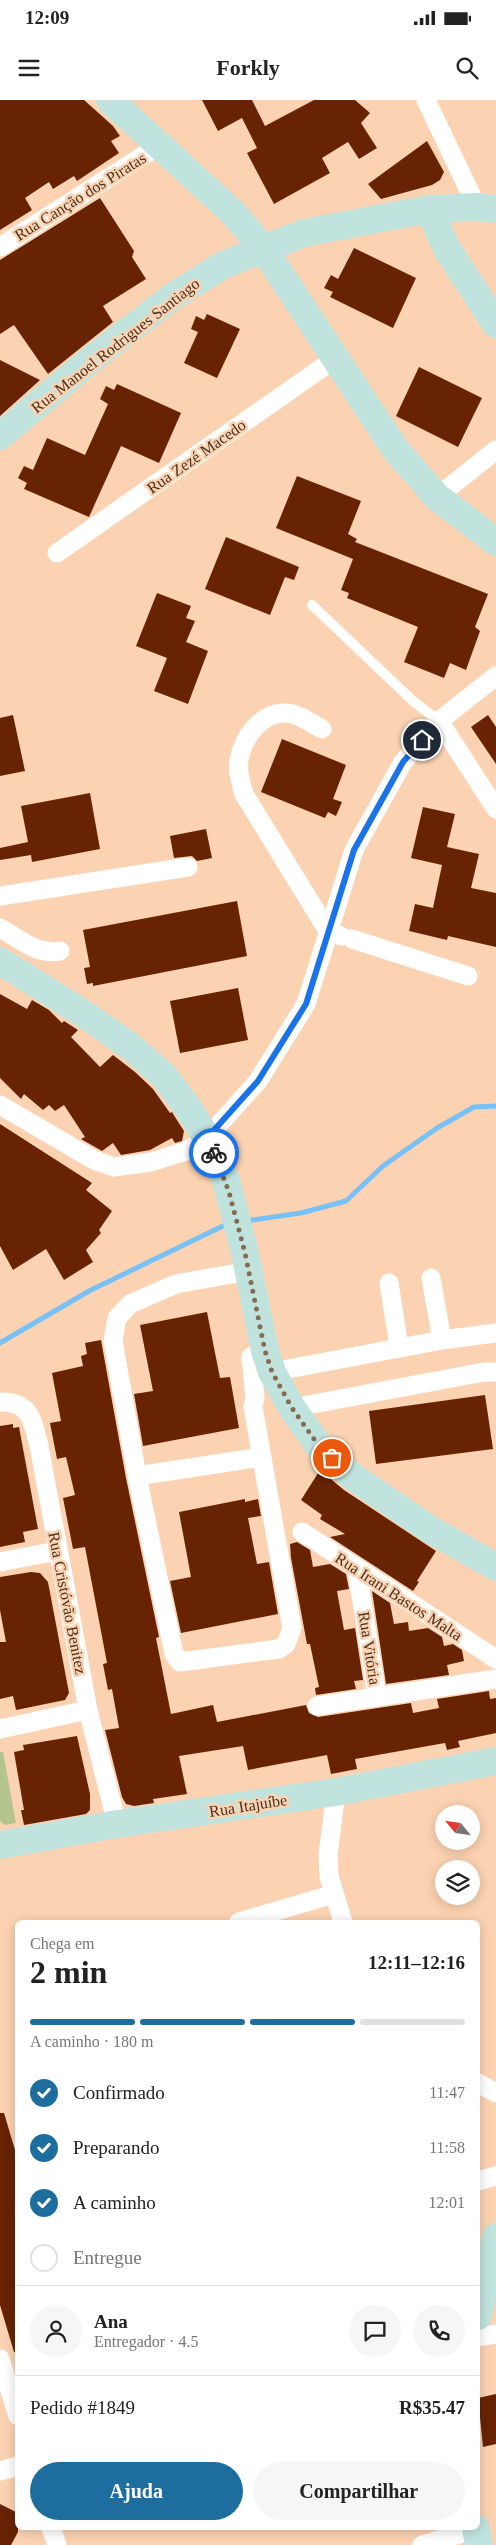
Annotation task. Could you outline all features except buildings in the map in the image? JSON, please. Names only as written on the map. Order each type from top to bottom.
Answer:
[{"type":"main road","points":[[110,100],[233,213],[263,248],[395,449],[437,497],[496,542]]},
{"type":"main road","name":"Rua Manoel Rodrigues Santiago","points":[[0,436],[92,359],[172,297],[223,264],[304,233],[429,209],[486,208]]},
{"type":"main road","points":[[429,209],[447,249],[496,324]]},
{"type":"main road","points":[[0,962],[84,1014],[131,1047],[164,1076],[188,1108],[207,1138],[226,1180],[247,1262],[268,1361],[292,1408],[321,1449],[353,1477],[431,1530],[496,1567]]},
{"type":"main road","name":"Rua Itajuíbe","points":[[0,1845],[118,1824],[336,1792],[496,1761]]},
{"type":"main road","points":[[480,2299],[496,2237]]},
{"type":"street","points":[[426,100],[486,208]]},
{"type":"street","name":"Rua Canção dos Piratas","points":[[0,247],[160,145]]},
{"type":"street","name":"Rua Zezé Macedo","points":[[57,553],[336,358]]},
{"type":"street","points":[[437,497],[496,450]]},
{"type":"street","points":[[0,1105],[94,1160],[114,1167],[151,1162],[186,1151],[207,1138],[258,1081],[306,1004],[340,935],[354,850],[380,800],[403,762],[439,722],[496,676]]},
{"type":"street","points":[[322,729],[296,715],[277,713],[257,723],[246,741],[239,760],[238,777],[244,794],[340,935],[468,976]]},
{"type":"street","points":[[439,722],[496,808]]},
{"type":"street","points":[[0,896],[188,867]]},
{"type":"street","points":[[0,928],[40,950],[51,953],[60,951]]},
{"type":"street","points":[[247,1262],[176,1284],[130,1304],[116,1318],[113,1341],[137,1476],[176,1659],[180,1662],[279,1649],[286,1644],[292,1628],[253,1407],[255,1398],[251,1357],[268,1361],[399,1347],[496,1333]]},
{"type":"street","points":[[432,1278],[442,1340]]},
{"type":"street","points":[[389,1283],[399,1347]]},
{"type":"street","points":[[292,1408],[484,1372],[496,1372]]},
{"type":"street","name":"Rua Cristóvão Benitez","points":[[0,1402],[7,1402],[27,1410],[32,1419],[39,1446],[88,1710],[118,1824]]},
{"type":"street","points":[[137,1476],[261,1457]]},
{"type":"street","name":"Rua Irani Bastos Malta","points":[[302,1532],[357,1570],[496,1659]]},
{"type":"street","points":[[0,1562],[57,1551]]},
{"type":"street","name":"Rua Vitória","points":[[357,1570],[377,1697]]},
{"type":"street","points":[[317,1706],[496,1679]]},
{"type":"street","points":[[0,1729],[88,1710]]},
{"type":"street","points":[[336,1792],[328,1855],[329,1876],[342,1920]]},
{"type":"street","points":[[246,1920],[334,1894]]},
{"type":"street","points":[[480,2084],[496,2093]]},
{"type":"street","points":[[480,2180],[496,2176]]},
{"type":"street","points":[[480,2337],[496,2334]]},
{"type":"street","points":[[0,2359],[15,2406]]},
{"type":"street","points":[[0,2471],[15,2467]]},
{"type":"street","points":[[52,2530],[57,2545]]},
{"type":"street","points":[[422,2545],[477,2534]]},
{"type":"lane","points":[[312,605],[413,701],[439,722]]},
{"type":"green space","points":[[0,1752],[3,1752],[16,1823],[5,1825],[0,1821]]},
{"type":"waterway","points":[[245,1221],[301,1213],[346,1201],[383,1166],[437,1128],[474,1107],[496,1106]]},
{"type":"waterway","points":[[0,1343],[89,1291],[229,1223]]},
{"type":"way so far","points":[[214,1153],[226,1180],[245,1253],[265,1351],[272,1372],[292,1408],[321,1449],[332,1458]]},
{"type":"route","points":[[214,1153],[207,1138],[258,1081],[306,1004],[354,850],[380,800],[403,762],[422,740]]}]
